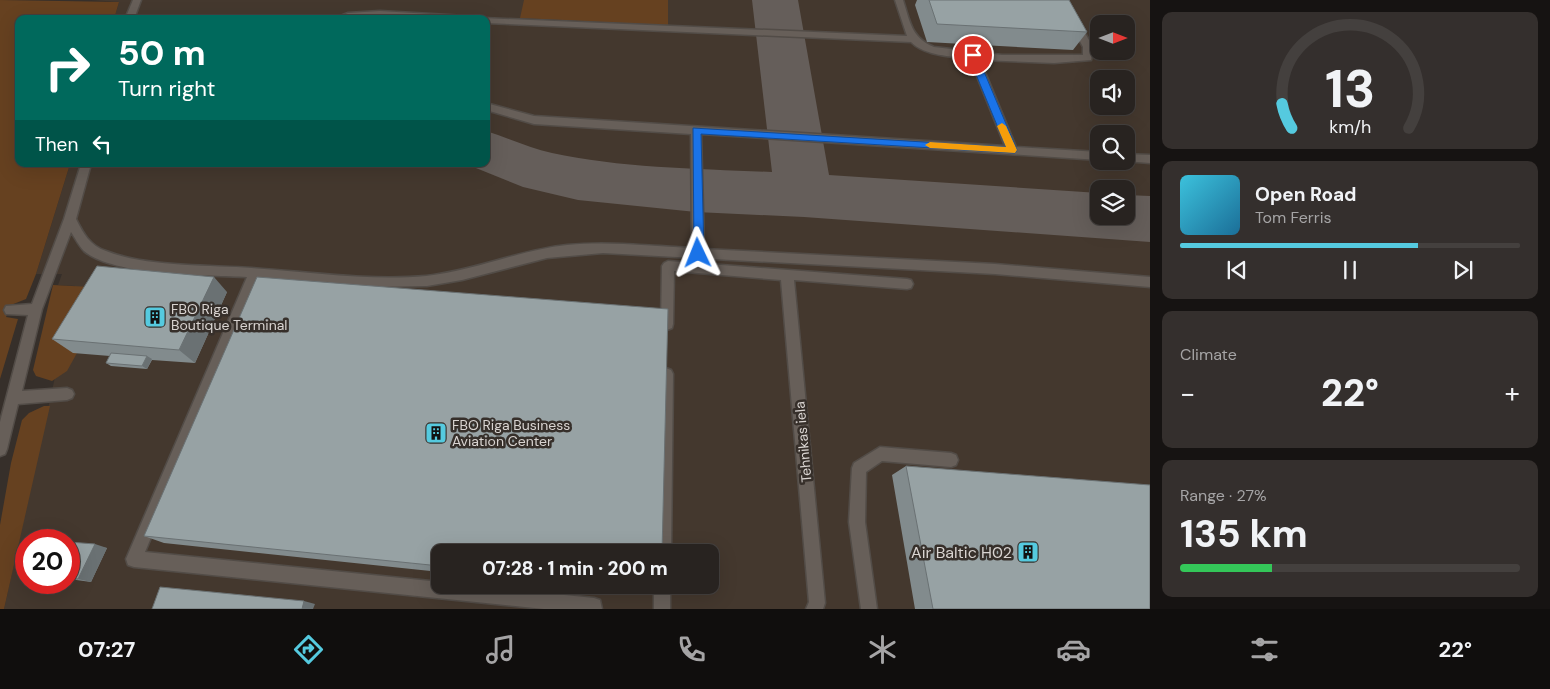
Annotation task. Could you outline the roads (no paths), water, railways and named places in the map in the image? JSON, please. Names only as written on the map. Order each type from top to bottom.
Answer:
[{"type":"lane","points":[[131,15],[138,0]]},
{"type":"lane","points":[[900,0],[913,39],[921,46],[933,50],[973,55],[1062,60],[1088,58],[1088,47],[1062,0]]},
{"type":"lane","points":[[344,15],[387,15]]},
{"type":"lane","points":[[490,20],[848,38],[913,39]]},
{"type":"lane","points":[[973,55],[1012,150]]},
{"type":"lane","points":[[490,107],[534,120],[1090,155]]},
{"type":"lane","points":[[696,130],[698,253]]},
{"type":"lane","points":[[1135,158],[1150,159]]},
{"type":"lane","points":[[0,448],[36,309],[70,219],[85,167]]},
{"type":"lane","points":[[70,219],[89,248],[102,256],[123,261],[255,273],[410,282],[444,278],[547,253],[596,248],[995,270],[1150,282]]},
{"type":"lane","points":[[667,335],[668,266],[907,284]]},
{"type":"lane","points":[[255,273],[134,559],[594,606],[594,609]]},
{"type":"lane","name":"Tehnikas iela","points":[[787,275],[817,603],[814,609]]},
{"type":"lane","points":[[10,310],[36,309]]},
{"type":"lane","points":[[663,544],[666,365]]},
{"type":"lane","points":[[13,398],[67,394]]},
{"type":"lane","points":[[869,609],[857,522],[859,468],[880,454],[951,460]]},
{"type":"lane","points":[[662,594],[662,609]]},
{"type":"place","name":"FBO Riga Boutique Terminal","points":[[155,317]]},
{"type":"place","name":"FBO Riga Business Aviation Center","points":[[436,433]]},
{"type":"place","name":"Air Baltic H02","points":[[1028,552]]}]
